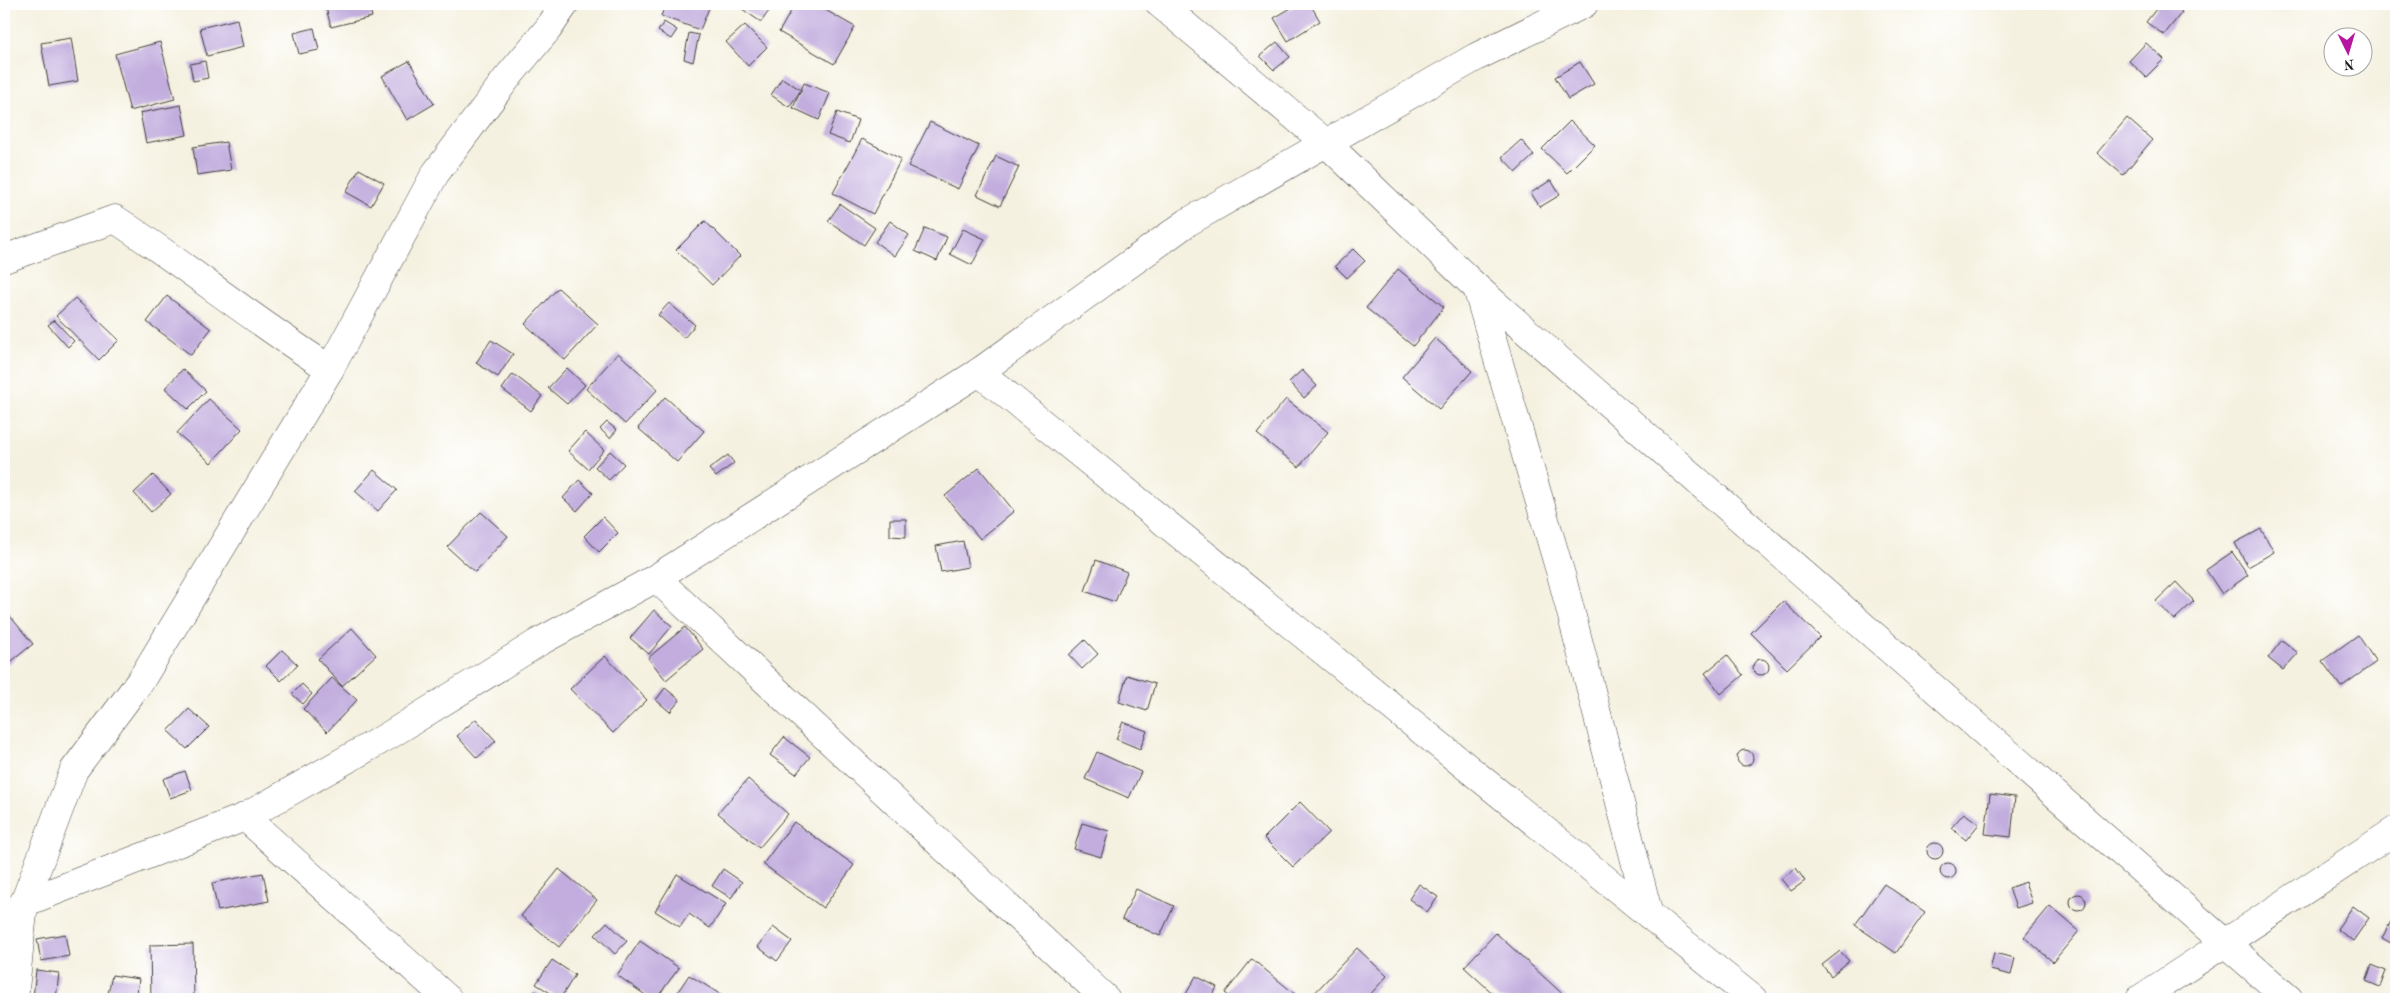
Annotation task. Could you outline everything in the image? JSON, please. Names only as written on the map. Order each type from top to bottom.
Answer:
[{"type":"street","points":[[14,999],[24,903],[74,770],[141,680],[330,369],[435,174],[507,78],[548,30],[564,4]]},
{"type":"street","points":[[1160,4],[1326,143],[1477,288],[2289,999]]},
{"type":"street","points":[[4,921],[24,903],[245,817],[388,736],[539,642],[656,578],[979,372],[1188,222],[1476,57],[1584,4]]},
{"type":"street","points":[[4,259],[115,219],[178,260],[237,307],[330,369]]},
{"type":"street","points":[[1477,288],[1562,578],[1649,915]]},
{"type":"street","points":[[979,372],[1753,999]]},
{"type":"street","points":[[656,578],[1106,999]]},
{"type":"street","points":[[245,817],[448,999]]},
{"type":"street","points":[[2140,999],[2396,830]]},
{"type":"building","points":[[325,4],[369,4],[372,17],[331,27]]},
{"type":"building","points":[[666,4],[696,4],[709,8],[700,30],[661,16]]},
{"type":"building","points":[[735,4],[774,4],[761,22]]},
{"type":"building","points":[[795,4],[815,4],[855,27],[834,64],[779,32]]},
{"type":"building","points":[[1298,4],[1310,4],[1320,21],[1288,41],[1274,18]]},
{"type":"building","points":[[2160,4],[2170,4],[2182,12],[2164,35],[2146,22]]},
{"type":"building","points":[[237,19],[243,47],[207,56],[200,28]]},
{"type":"building","points":[[664,22],[677,30],[671,39],[658,31]]},
{"type":"building","points":[[745,25],[767,47],[748,66],[726,42]]},
{"type":"building","points":[[314,28],[319,50],[299,54],[294,33]]},
{"type":"building","points":[[689,33],[699,35],[693,62],[684,59]]},
{"type":"building","points":[[71,38],[78,81],[49,86],[41,43]]},
{"type":"building","points":[[160,42],[175,99],[130,111],[115,54]]},
{"type":"building","points":[[1277,42],[1290,57],[1274,70],[1260,56]]},
{"type":"building","points":[[2146,43],[2164,59],[2146,77],[2129,61]]},
{"type":"building","points":[[205,61],[208,78],[193,81],[190,64]]},
{"type":"building","points":[[409,61],[434,104],[407,120],[382,76]]},
{"type":"building","points":[[1580,62],[1594,84],[1568,99],[1555,77]]},
{"type":"building","points":[[782,78],[801,90],[789,107],[771,95]]},
{"type":"building","points":[[804,83],[830,93],[819,120],[793,108]]},
{"type":"building","points":[[181,105],[187,135],[146,143],[140,113]]},
{"type":"building","points":[[837,112],[858,120],[850,143],[828,135]]},
{"type":"building","points":[[2127,118],[2152,140],[2123,175],[2097,153]]},
{"type":"building","points":[[1570,121],[1595,145],[1567,173],[1542,149]]},
{"type":"building","points":[[930,122],[979,146],[958,189],[908,166]]},
{"type":"building","points":[[862,139],[901,159],[873,214],[833,193]]},
{"type":"building","points":[[1521,140],[1534,155],[1516,172],[1502,157]]},
{"type":"building","points":[[226,142],[231,170],[197,175],[193,147]]},
{"type":"building","points":[[996,156],[1019,167],[1000,206],[977,195]]},
{"type":"building","points":[[359,169],[384,183],[371,206],[346,192]]},
{"type":"building","points":[[1551,180],[1560,195],[1540,207],[1531,193]]},
{"type":"building","points":[[840,204],[875,228],[864,245],[828,221]]},
{"type":"building","points":[[705,221],[740,256],[712,285],[676,250]]},
{"type":"building","points":[[890,221],[909,235],[895,256],[875,242]]},
{"type":"building","points":[[925,228],[947,237],[937,261],[915,251]]},
{"type":"building","points":[[963,229],[985,239],[972,265],[950,254]]},
{"type":"building","points":[[1353,249],[1365,261],[1347,278],[1335,266]]},
{"type":"building","points":[[1398,269],[1444,307],[1413,346],[1366,308]]},
{"type":"building","points":[[558,288],[598,324],[565,360],[525,324]]},
{"type":"building","points":[[167,296],[211,329],[191,355],[147,322]]},
{"type":"building","points":[[75,298],[119,340],[99,360],[56,316]]},
{"type":"building","points":[[669,303],[695,325],[684,338],[658,315]]},
{"type":"building","points":[[54,320],[74,341],[68,347],[48,325]]},
{"type":"building","points":[[1435,338],[1472,371],[1439,409],[1402,377]]},
{"type":"building","points":[[491,340],[513,354],[498,377],[476,363]]},
{"type":"building","points":[[618,353],[658,389],[625,424],[586,389]]},
{"type":"building","points":[[567,368],[585,385],[567,404],[548,388]]},
{"type":"building","points":[[183,369],[206,391],[188,409],[165,388]]},
{"type":"building","points":[[1302,370],[1317,386],[1304,398],[1289,382]]},
{"type":"building","points":[[513,374],[542,396],[531,411],[502,389]]},
{"type":"building","points":[[665,397],[704,431],[677,462],[638,428]]},
{"type":"building","points":[[209,399],[242,429],[211,463],[177,433]]},
{"type":"building","points":[[1286,399],[1328,432],[1299,467],[1257,434]]},
{"type":"building","points":[[607,422],[617,430],[610,438],[600,429]]},
{"type":"building","points":[[585,432],[604,450],[588,469],[568,451]]},
{"type":"building","points":[[610,451],[624,464],[609,480],[595,467]]},
{"type":"building","points":[[728,455],[734,463],[716,477],[709,469]]},
{"type":"building","points":[[979,468],[1014,511],[980,539],[945,496]]},
{"type":"building","points":[[374,470],[397,490],[378,511],[355,491]]},
{"type":"building","points":[[153,475],[171,494],[151,512],[134,493]]},
{"type":"building","points":[[579,480],[593,493],[577,511],[563,498]]},
{"type":"building","points":[[481,512],[508,536],[475,572],[447,547]]},
{"type":"building","points":[[603,517],[618,533],[599,552],[584,536]]},
{"type":"building","points":[[890,519],[906,519],[906,537],[890,536]]},
{"type":"building","points":[[2261,529],[2274,552],[2248,567],[2235,543]]},
{"type":"building","points":[[963,541],[968,567],[941,572],[936,546]]},
{"type":"building","points":[[2232,552],[2248,575],[2222,594],[2206,570]]},
{"type":"building","points":[[1096,560],[1127,572],[1115,602],[1085,591]]},
{"type":"building","points":[[2176,582],[2194,601],[2174,620],[2156,601]]},
{"type":"building","points":[[1783,601],[1820,637],[1787,669],[1751,633]]},
{"type":"building","points":[[5,610],[33,644],[8,664],[4,659]]},
{"type":"building","points":[[654,610],[672,626],[649,654],[630,638]]},
{"type":"building","points":[[685,627],[703,649],[666,680],[648,658]]},
{"type":"building","points":[[352,628],[376,655],[342,686],[318,659]]},
{"type":"building","points":[[2358,635],[2376,662],[2341,687],[2322,661]]},
{"type":"building","points":[[1085,640],[1098,654],[1082,669],[1069,655]]},
{"type":"building","points":[[2282,640],[2298,653],[2283,670],[2268,658]]},
{"type":"building","points":[[282,650],[298,665],[281,681],[266,666]]},
{"type":"building","points":[[1727,655],[1743,675],[1721,694],[1705,673]]},
{"type":"building","points":[[605,656],[647,700],[613,733],[570,689]]},
{"type":"building","points":[[1758,659],[1764,659],[1769,664],[1767,673],[1758,675],[1753,670],[1753,664]]},
{"type":"building","points":[[1127,675],[1155,684],[1147,711],[1119,702]]},
{"type":"building","points":[[332,678],[357,700],[327,732],[303,709]]},
{"type":"building","points":[[302,684],[312,694],[303,704],[292,694]]},
{"type":"building","points":[[665,688],[680,700],[670,712],[656,700]]},
{"type":"building","points":[[189,709],[209,727],[187,749],[168,731]]},
{"type":"building","points":[[476,719],[496,741],[477,758],[457,736]]},
{"type":"building","points":[[1123,722],[1147,731],[1140,749],[1116,739]]},
{"type":"building","points":[[784,737],[810,757],[796,774],[770,755]]},
{"type":"building","points":[[1742,750],[1748,750],[1753,755],[1751,764],[1742,766],[1737,761],[1737,755]]},
{"type":"building","points":[[1097,752],[1141,772],[1129,798],[1085,779]]},
{"type":"building","points":[[185,771],[192,790],[170,798],[163,779]]},
{"type":"building","points":[[748,779],[788,814],[759,848],[718,813]]},
{"type":"building","points":[[1990,794],[2015,797],[2011,837],[1985,834]]},
{"type":"building","points":[[1300,802],[1329,832],[1293,867],[1264,838]]},
{"type":"building","points":[[1964,813],[1979,824],[1966,840],[1951,828]]},
{"type":"building","points":[[794,822],[854,865],[823,908],[763,864]]},
{"type":"building","points":[[1082,823],[1109,831],[1101,857],[1074,849]]},
{"type":"building","points":[[1932,843],[1938,843],[1943,848],[1941,857],[1932,859],[1927,854],[1927,848]]},
{"type":"building","points":[[1945,863],[1951,863],[1956,868],[1954,877],[1945,879],[1940,874],[1940,868]]},
{"type":"building","points":[[1796,868],[1805,881],[1791,891],[1781,879]]},
{"type":"building","points":[[559,869],[597,900],[559,947],[521,916]]},
{"type":"building","points":[[723,869],[742,882],[731,898],[712,886]]},
{"type":"building","points":[[263,873],[269,901],[218,911],[212,883]]},
{"type":"building","points":[[677,874],[726,904],[710,928],[689,914],[680,927],[655,911]]},
{"type":"building","points":[[2025,882],[2032,903],[2016,908],[2009,888]]},
{"type":"building","points":[[1419,884],[1438,897],[1427,912],[1409,899]]},
{"type":"building","points":[[1884,884],[1925,912],[1896,953],[1855,925]]},
{"type":"building","points":[[1136,889],[1174,906],[1160,936],[1122,919]]},
{"type":"building","points":[[2075,894],[2081,894],[2086,899],[2084,908],[2075,910],[2070,905],[2070,899]]},
{"type":"building","points":[[2050,906],[2079,931],[2053,962],[2024,937]]},
{"type":"building","points":[[2353,906],[2369,918],[2353,941],[2337,929]]},
{"type":"building","points":[[2396,912],[2396,946],[2382,938]]},
{"type":"building","points":[[607,922],[627,941],[615,954],[595,935]]},
{"type":"building","points":[[773,927],[792,941],[777,961],[758,947]]},
{"type":"building","points":[[1496,933],[1568,999],[1499,999],[1464,967]]},
{"type":"building","points":[[65,934],[69,956],[41,961],[37,939]]},
{"type":"building","points":[[640,941],[679,968],[656,999],[651,999],[617,975]]},
{"type":"building","points":[[193,944],[194,999],[151,999],[150,945]]},
{"type":"building","points":[[1357,948],[1387,976],[1366,999],[1309,999]]},
{"type":"building","points":[[1840,951],[1849,961],[1831,976],[1822,965]]},
{"type":"building","points":[[1994,953],[2015,958],[2011,975],[1990,970]]},
{"type":"building","points":[[1252,959],[1295,994],[1291,999],[1233,999],[1225,993]]},
{"type":"building","points":[[552,960],[575,975],[560,999],[536,984]]},
{"type":"building","points":[[2372,965],[2386,971],[2380,987],[2366,981]]},
{"type":"building","points":[[36,970],[59,973],[56,999],[33,998]]},
{"type":"building","points":[[112,975],[139,979],[136,999],[107,999]]},
{"type":"building","points":[[689,975],[728,999],[673,999]]},
{"type":"building","points":[[1196,976],[1217,987],[1211,999],[1191,999],[1185,996]]},
{"type":"building","points":[[535,991],[548,999],[529,999]]}]
